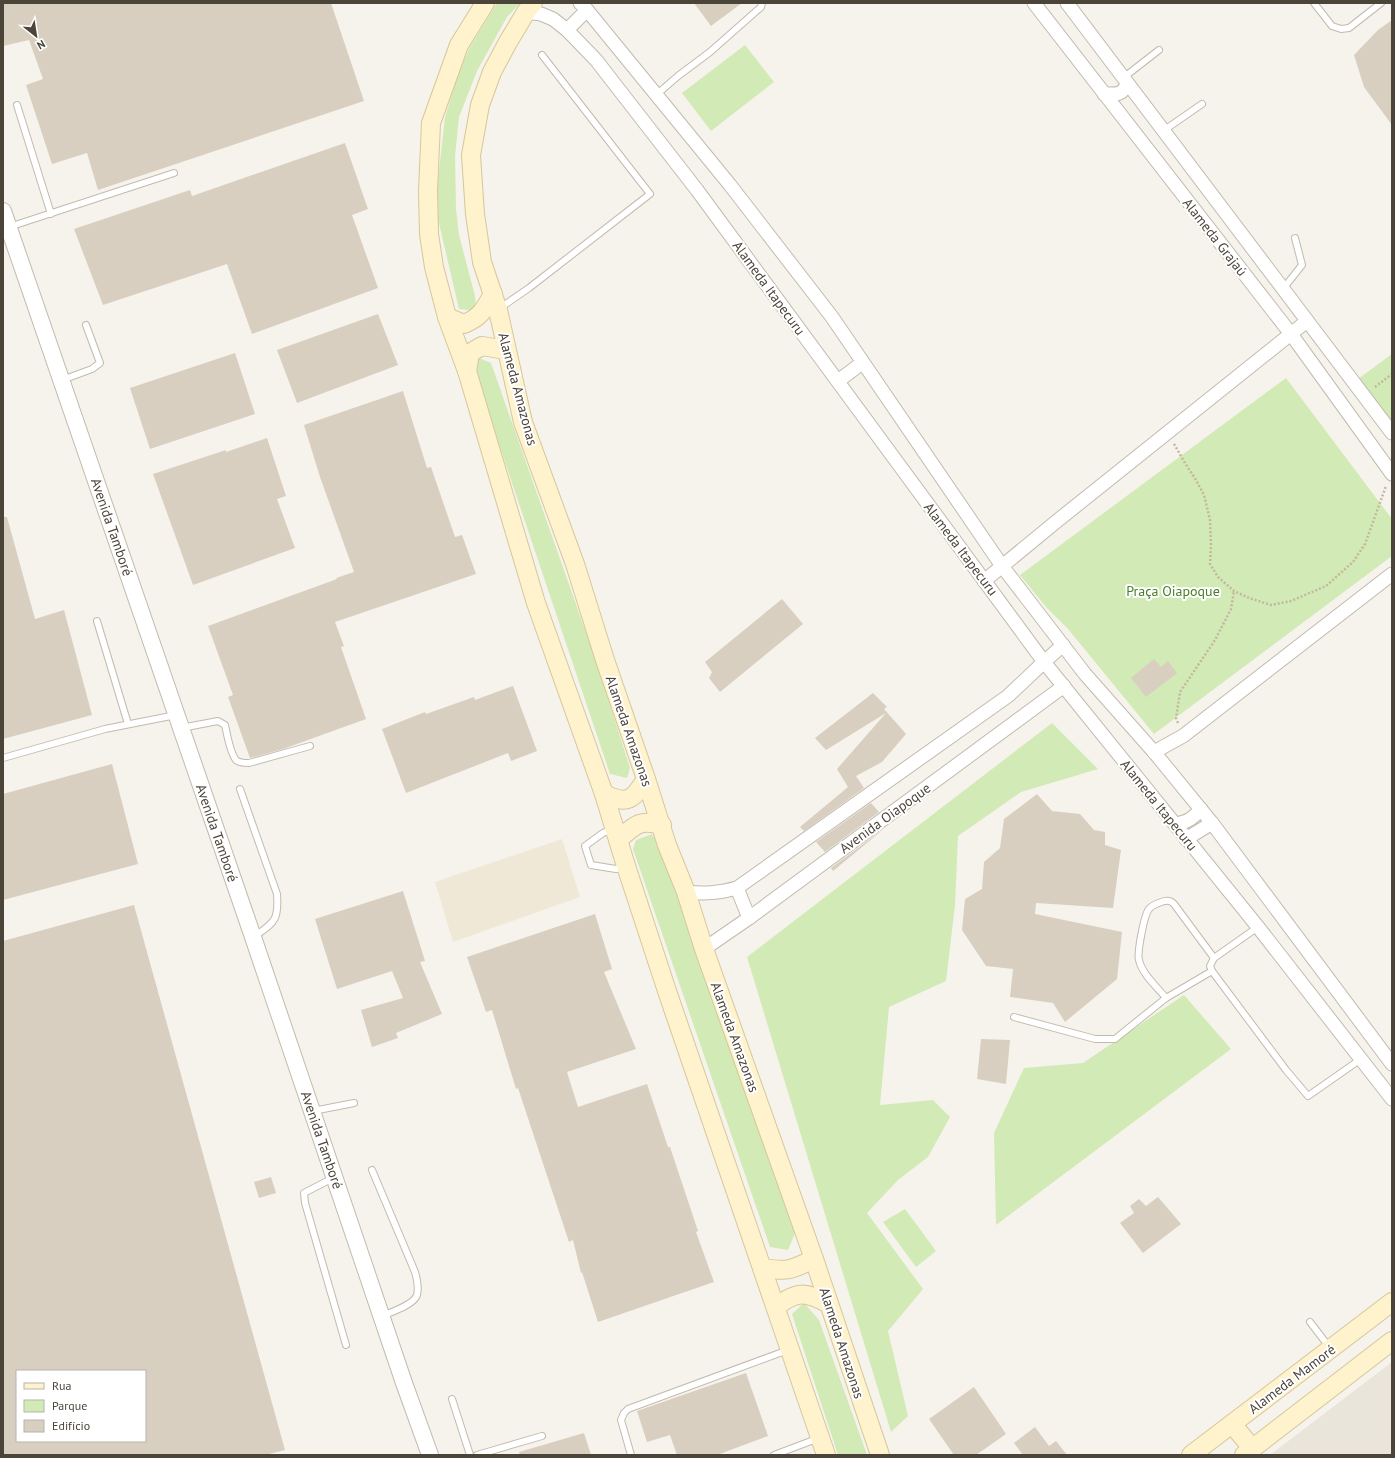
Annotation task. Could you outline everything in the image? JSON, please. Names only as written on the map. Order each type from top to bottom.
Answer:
[{"type":"main road","points":[[485,3],[459,45],[431,123],[428,191],[429,234],[434,267],[447,317],[467,370],[536,603],[604,794],[667,991],[826,1455]]},
{"type":"main road","name":"Alameda Amazonas","points":[[530,7],[508,42],[492,72],[480,105],[471,154],[476,221],[482,262],[495,302],[523,422],[575,564],[605,660],[662,825],[667,845],[686,892],[704,949],[814,1259],[880,1455]]},
{"type":"main road","points":[[447,317],[464,324],[473,320],[495,302]]},
{"type":"main road","points":[[467,370],[470,353],[482,346],[506,350]]},
{"type":"main road","points":[[604,794],[619,800],[626,800],[634,796],[646,779]]},
{"type":"main road","points":[[616,834],[646,822],[662,825]]},
{"type":"main road","points":[[763,1268],[781,1271],[792,1270],[814,1259]]},
{"type":"main road","points":[[776,1307],[786,1299],[801,1294],[813,1295],[829,1304]]},
{"type":"main road","name":"Alameda Mamoré","points":[[1192,1455],[1392,1302]]},
{"type":"main road","points":[[1232,1424],[1248,1452],[1392,1341]]},
{"type":"street","name":"Alameda Grajaú","points":[[1034,3],[1292,334],[1391,473]]},
{"type":"street","name":"Alameda Grajaú","points":[[1067,3],[1392,433]]},
{"type":"street","name":"Alameda Itapecuru","points":[[530,7],[553,19],[567,30],[596,60],[696,190],[1044,662],[1258,927],[1392,1099]]},
{"type":"street","name":"Alameda Itapecuru","points":[[583,7],[730,185],[832,317],[1002,566],[1085,674],[1154,752],[1212,823],[1392,1064]]},
{"type":"street","points":[[567,30],[583,7]]},
{"type":"street","points":[[1104,94],[1121,93],[1124,90],[1125,81]]},
{"type":"street","name":"Avenida Tamboré","points":[[3,211],[430,1455]]},
{"type":"street","points":[[984,581],[1167,432],[1307,322]]},
{"type":"street","points":[[838,381],[862,363]]},
{"type":"street","points":[[1154,752],[1183,736],[1392,574]]},
{"type":"street","name":"Avenida Oiapoque","points":[[686,892],[707,894],[724,892],[737,888],[1008,696],[1064,645]]},
{"type":"street","name":"Avenida Oiapoque","points":[[704,949],[749,918],[1064,686]]},
{"type":"street","points":[[1175,824],[1186,822],[1201,809]]},
{"type":"street","points":[[1186,839],[1212,823]]},
{"type":"street","points":[[737,888],[749,918]]},
{"type":"lane","points":[[656,95],[710,52],[760,7],[762,3]]},
{"type":"lane","points":[[1314,3],[1332,26],[1341,29],[1349,28],[1381,3]]},
{"type":"lane","points":[[1125,81],[1160,50]]},
{"type":"lane","points":[[495,302],[529,288],[650,194],[542,55]]},
{"type":"lane","points":[[1163,131],[1202,104]]},
{"type":"lane","points":[[18,105],[51,214]]},
{"type":"lane","points":[[9,228],[174,173]]},
{"type":"lane","points":[[1283,289],[1302,265],[1295,238]]},
{"type":"lane","points":[[61,380],[92,369],[100,362],[86,325]]},
{"type":"lane","points":[[97,621],[128,724]]},
{"type":"lane","points":[[3,758],[105,729],[128,724],[179,721],[218,721],[225,725],[232,753],[236,760],[240,763],[248,763],[310,746]]},
{"type":"lane","points":[[240,789],[277,894],[278,909],[274,922],[253,937]]},
{"type":"lane","points":[[616,834],[603,833],[585,846],[591,865],[616,869],[626,866]]},
{"type":"lane","points":[[1166,998],[1144,971],[1138,960],[1145,918],[1149,909],[1162,902],[1169,901],[1174,904],[1214,958]]},
{"type":"lane","points":[[1258,927],[1214,958],[1210,966],[1212,971],[1270,1050],[1308,1096],[1361,1058]]},
{"type":"lane","points":[[1014,1017],[1095,1039],[1115,1039],[1166,998],[1212,971]]},
{"type":"lane","points":[[313,1111],[354,1103]]},
{"type":"lane","points":[[372,1170],[415,1272],[418,1285],[417,1296],[410,1303],[382,1316]]},
{"type":"lane","points":[[335,1177],[304,1193],[305,1203],[346,1345]]},
{"type":"lane","points":[[1310,1322],[1331,1349]]},
{"type":"lane","points":[[631,1455],[621,1420],[628,1409],[790,1349]]},
{"type":"lane","points":[[452,1400],[470,1455]]},
{"type":"lane","points":[[477,1455],[542,1436]]},
{"type":"lane","points":[[774,1455],[820,1437]]},
{"type":"path","points":[[1364,395],[1392,374]]},
{"type":"path","points":[[1167,432],[1204,495],[1210,520],[1210,564],[1218,577],[1234,591],[1271,605],[1291,601],[1326,586],[1353,562],[1366,544],[1391,473]]},
{"type":"path","points":[[1183,736],[1176,718],[1180,692],[1215,640],[1230,609],[1234,591]]},
{"type":"shaded area","points":[[562,839],[580,897],[453,942],[435,882]]},
{"type":"shaded area","points":[[1392,1362],[1392,1455],[1270,1455]]},
{"type":"green space","points":[[497,3],[520,3],[507,17],[477,71],[459,117],[455,156],[456,209],[459,235],[475,296],[476,306],[470,310],[459,309],[438,219],[438,180],[445,117],[459,72],[470,47]]},
{"type":"green space","points":[[745,45],[774,82],[711,131],[682,93]]},
{"type":"green space","points":[[1392,354],[1392,434],[1354,382]]},
{"type":"green space","points":[[474,356],[491,363],[596,661],[630,768],[627,778],[610,774],[473,367]]},
{"type":"green space","name":"Praça Oiapoque","points":[[1286,378],[1392,519],[1392,556],[1154,734],[1068,629],[1046,607],[1020,575]]},
{"type":"green space","points":[[1052,723],[1098,769],[1021,792],[958,836],[955,905],[946,981],[889,1007],[880,1105],[933,1100],[950,1117],[928,1157],[898,1180],[867,1213],[923,1289],[888,1331],[908,1416],[891,1432],[747,957]]},
{"type":"green space","points":[[652,834],[670,865],[795,1233],[788,1250],[770,1247],[633,849],[636,840]]},
{"type":"green space","points":[[1184,995],[1231,1049],[996,1225],[994,1133],[1024,1068],[1083,1063]]},
{"type":"green space","points":[[905,1209],[936,1251],[916,1267],[883,1222]]},
{"type":"green space","points":[[804,1303],[819,1320],[867,1455],[838,1455],[792,1314]]},
{"type":"building","points":[[3,3],[331,3],[364,101],[98,190],[87,153],[52,164],[26,85],[43,79],[29,40],[3,46]]},
{"type":"building","points":[[694,3],[742,3],[711,26]]},
{"type":"building","points":[[1392,20],[1392,125],[1364,87],[1354,55],[1378,30]]},
{"type":"building","points":[[345,143],[368,209],[352,215],[378,288],[252,334],[227,264],[103,305],[74,229],[190,190],[192,196]]},
{"type":"building","points":[[378,314],[398,365],[297,403],[277,350]]},
{"type":"building","points":[[235,353],[255,414],[150,449],[130,388]]},
{"type":"building","points":[[403,391],[427,468],[431,467],[455,537],[462,535],[476,574],[335,622],[344,646],[341,647],[366,719],[283,749],[250,758],[228,697],[233,695],[208,626],[354,572],[320,477],[304,425]]},
{"type":"building","points":[[267,438],[286,496],[277,499],[295,548],[193,585],[153,474]]},
{"type":"building","points":[[3,517],[7,517],[35,619],[64,610],[92,715],[3,739]]},
{"type":"building","points":[[782,599],[803,624],[720,692],[709,678],[712,672],[705,662]]},
{"type":"building","points":[[1154,659],[1161,667],[1168,661],[1177,673],[1146,697],[1131,678]]},
{"type":"building","points":[[513,686],[537,751],[511,761],[508,753],[406,793],[382,729],[425,712],[426,714],[474,697],[475,700]]},
{"type":"building","points":[[873,693],[887,707],[884,709],[906,734],[882,762],[856,776],[864,788],[804,831],[800,827],[848,787],[837,769],[886,713],[826,750],[815,738]]},
{"type":"building","points":[[112,764],[138,864],[3,900],[3,794]]},
{"type":"building","points":[[1037,794],[1052,811],[1080,814],[1094,830],[1105,832],[1105,845],[1121,850],[1113,908],[1036,903],[1035,914],[1122,932],[1117,979],[1065,1022],[1053,1003],[1010,997],[1013,969],[986,966],[962,930],[965,899],[982,889],[984,862],[1000,848],[1004,819]]},
{"type":"building","points":[[871,803],[879,812],[825,852],[816,842]]},
{"type":"building","points":[[885,828],[833,871],[831,868]]},
{"type":"building","points":[[403,891],[425,961],[420,962],[442,1014],[396,1033],[398,1038],[372,1047],[361,1010],[403,998],[392,971],[337,989],[315,919]]},
{"type":"building","points":[[134,905],[285,1450],[265,1455],[3,1455],[3,941]]},
{"type":"building","points":[[595,914],[612,969],[604,972],[636,1049],[567,1072],[578,1107],[647,1084],[668,1147],[670,1147],[698,1231],[696,1232],[714,1282],[598,1322],[582,1272],[581,1273],[573,1240],[569,1242],[518,1088],[516,1089],[492,1010],[486,1012],[467,957]]},
{"type":"building","points":[[981,1039],[1010,1040],[1006,1084],[977,1079]]},
{"type":"building","points":[[271,1177],[276,1193],[259,1198],[254,1182]]},
{"type":"building","points":[[1158,1197],[1181,1224],[1143,1253],[1120,1223],[1134,1213],[1130,1206],[1139,1199],[1146,1206]]},
{"type":"building","points":[[746,1373],[768,1436],[717,1455],[677,1455],[670,1435],[647,1442],[637,1411]]},
{"type":"building","points":[[974,1387],[1006,1434],[976,1455],[954,1455],[929,1419]]},
{"type":"building","points":[[1035,1427],[1049,1446],[1056,1441],[1067,1455],[1023,1455],[1014,1443]]},
{"type":"building","points":[[584,1433],[591,1455],[520,1455],[519,1452]]}]
